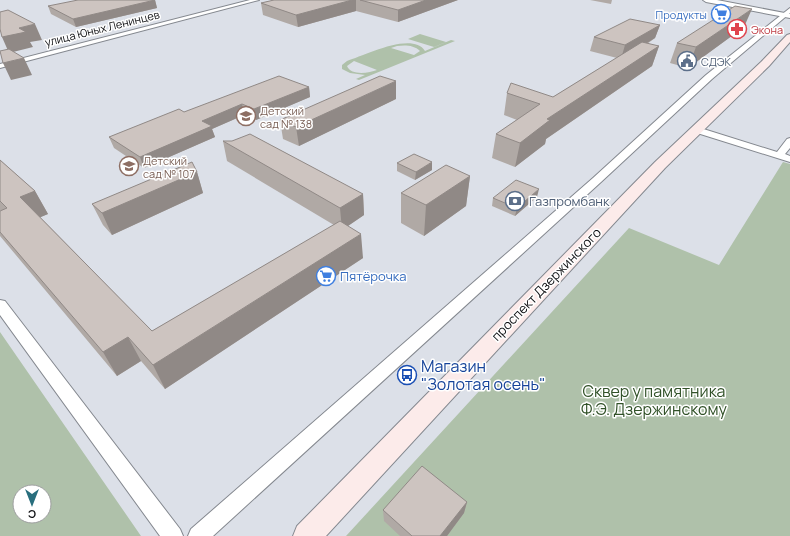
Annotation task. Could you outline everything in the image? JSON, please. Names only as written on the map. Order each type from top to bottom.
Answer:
[{"type":"main road","name":"проспект Дзержинского","points":[[307,536],[660,165],[698,130],[790,37]]},
{"type":"street","name":"улица Юных Ленинцев","points":[[0,66],[256,0]]},
{"type":"street","points":[[706,0],[788,13]]},
{"type":"street","points":[[198,536],[591,186],[709,77],[788,13]]},
{"type":"street","points":[[698,130],[790,158]]},
{"type":"street","points":[[780,155],[790,142]]},
{"type":"street","points":[[0,305],[173,536]]},
{"type":"green space","points":[[420,34],[446,42],[434,47],[408,39]]},
{"type":"green space","points":[[451,40],[455,41],[359,80],[356,79],[365,75],[350,73],[342,69],[342,65],[347,61],[376,50],[399,44],[410,43],[419,45],[425,51]],"holes":[[[397,46],[409,46],[420,51],[414,55],[391,48]],[[354,61],[377,70],[365,73],[352,71],[347,66]]]},
{"type":"green space","name":"Сквер у памятника Ф.Э. Дзержинскому","points":[[783,162],[790,164],[790,536],[346,536],[629,228],[719,265]]},
{"type":"green space","points":[[0,332],[141,536],[0,536]]},
{"type":"building","points":[[78,0],[155,0],[73,19],[48,6]]},
{"type":"building","points":[[274,0],[352,0],[296,15],[261,3]]},
{"type":"building","points":[[360,0],[426,0],[398,10]]},
{"type":"building","points":[[735,6],[752,9],[696,47],[677,43]]},
{"type":"building","points":[[8,10],[35,24],[19,28],[26,32],[2,37],[0,29],[0,12]]},
{"type":"building","points":[[630,19],[660,25],[625,45],[594,37]]},
{"type":"building","points":[[642,42],[659,46],[547,119],[550,120],[520,143],[496,134],[540,104],[507,93],[511,83],[553,97]]},
{"type":"building","points":[[9,49],[24,58],[3,63],[0,51]]},
{"type":"building","points":[[279,76],[309,87],[254,109],[242,104],[202,121],[212,126],[140,157],[109,137],[179,109],[184,112]]},
{"type":"building","points":[[380,76],[396,81],[296,127],[280,120]]},
{"type":"building","points":[[250,134],[363,194],[340,208],[223,141],[232,141]]},
{"type":"building","points":[[414,154],[432,162],[416,172],[397,163]]},
{"type":"building","points":[[0,160],[35,191],[20,197],[152,331],[340,221],[361,234],[153,365],[128,337],[103,352],[0,232],[0,211],[7,208],[0,201]]},
{"type":"building","points":[[192,162],[197,172],[102,213],[92,204]]},
{"type":"building","points":[[446,165],[470,176],[426,205],[401,193]]},
{"type":"building","points":[[516,180],[539,189],[517,208],[493,198]]},
{"type":"building","points":[[422,466],[467,502],[440,536],[412,536],[383,510]]},
{"type":"place","name":"Продукты","points":[[721,14]]},
{"type":"place","name":"Экона","points":[[737,29]]},
{"type":"place","name":"СДЭК","points":[[687,61]]},
{"type":"place","name":"Детский сад № 138","points":[[246,116]]},
{"type":"place","name":"Детский сад № 107","points":[[129,166]]},
{"type":"place","name":"Газпромбанк","points":[[515,201]]},
{"type":"place","name":"Пятёрочка","points":[[326,276]]},
{"type":"place","name":"Магазин \"Золотая осень\"","points":[[407,375]]}]
